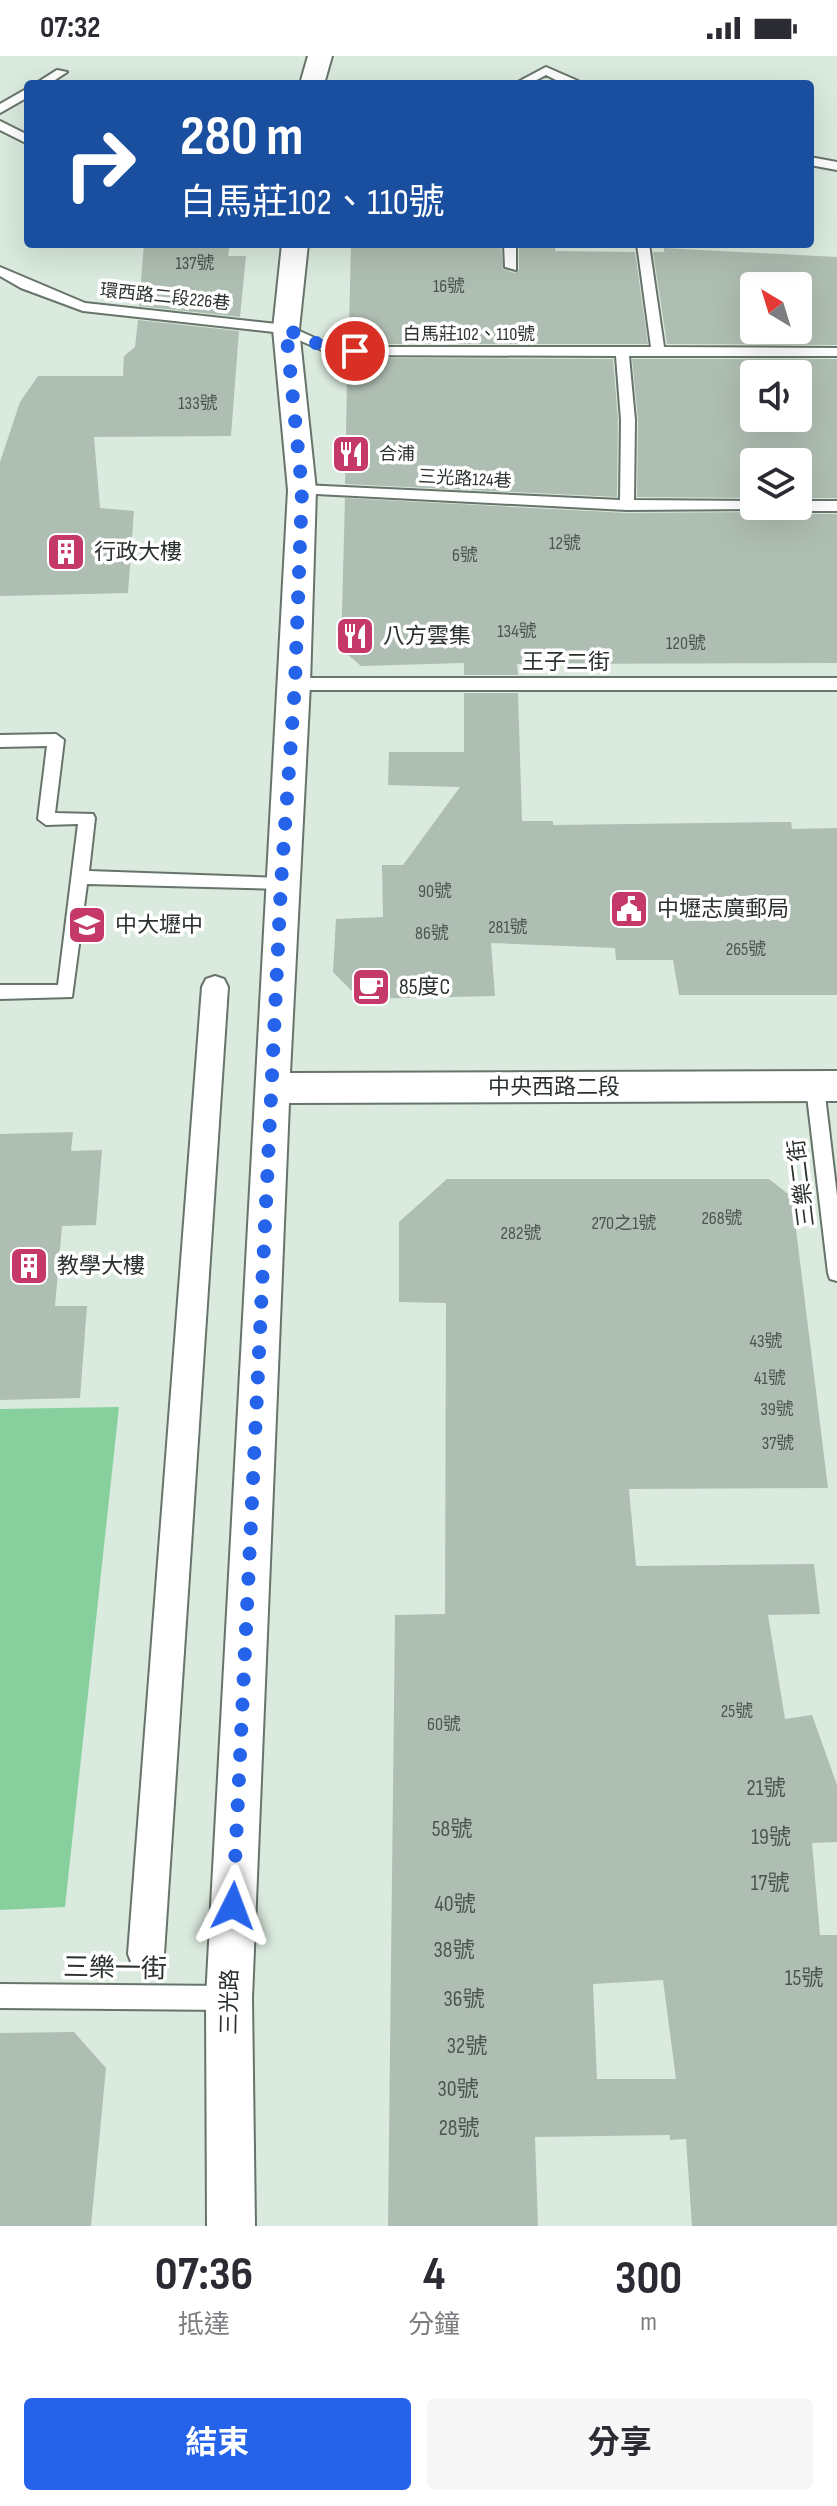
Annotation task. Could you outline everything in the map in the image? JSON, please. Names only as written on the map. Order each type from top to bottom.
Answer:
[{"type":"street","points":[[313,80],[320,56]]},
{"type":"street","name":"三光路","points":[[231,2226],[229,1998],[302,490],[286,329],[295,248]]},
{"type":"street","points":[[146,1954],[215,987]]},
{"type":"street","name":"中央西路二段","points":[[272,1088],[826,1086]]},
{"type":"lane","points":[[528,80],[546,71],[565,80]]},
{"type":"lane","points":[[48,80],[61,72]]},
{"type":"lane","points":[[0,109],[24,94]]},
{"type":"lane","points":[[0,125],[24,138]]},
{"type":"lane","points":[[814,162],[837,166]]},
{"type":"lane","points":[[510,248],[511,267]]},
{"type":"lane","points":[[644,248],[658,352]]},
{"type":"lane","name":"環西路二段226巷","points":[[0,271],[26,285],[83,307],[286,329]]},
{"type":"lane","name":"白馬莊102、110號","points":[[286,329],[333,351],[837,352]]},
{"type":"lane","points":[[622,352],[628,420],[627,505]]},
{"type":"lane","name":"三光路124巷","points":[[302,490],[627,505],[740,506]]},
{"type":"lane","points":[[812,506],[837,506]]},
{"type":"lane","name":"王子二街","points":[[295,684],[837,684]]},
{"type":"lane","points":[[0,741],[56,740],[46,819],[87,818],[66,992],[0,992]]},
{"type":"lane","points":[[80,877],[281,884]]},
{"type":"lane","name":"三樂二街","points":[[826,1086],[837,1273]]},
{"type":"lane","name":"三樂一街","points":[[0,1996],[229,1998]]},
{"type":"green space","points":[[119,1407],[65,1907],[0,1910],[0,1409]]},
{"type":"building","points":[[144,248],[229,248],[228,256],[246,256],[240,317],[139,306]]},
{"type":"building","points":[[351,248],[501,248],[503,269],[515,273],[519,270],[519,248],[635,252],[648,344],[379,344],[349,328]]},
{"type":"building","points":[[664,248],[837,257],[837,345],[667,344],[653,252],[664,252]]},
{"type":"building","points":[[138,320],[239,331],[231,436],[94,437],[100,508],[134,511],[128,593],[0,596],[0,462],[20,402],[38,376],[123,376],[124,356],[135,347]]},
{"type":"building","points":[[381,358],[613,359],[618,420],[617,497],[345,484],[347,381]]},
{"type":"building","points":[[632,359],[837,359],[837,498],[812,498],[812,448],[740,448],[740,498],[637,497],[638,420]]},
{"type":"building","points":[[345,498],[627,513],[740,512],[740,520],[812,520],[812,514],[837,514],[837,663],[517,664],[518,675],[464,675],[464,663],[361,666],[341,649]]},
{"type":"building","points":[[464,693],[518,693],[522,821],[553,821],[553,825],[791,822],[792,829],[837,828],[837,995],[679,995],[673,960],[616,960],[615,948],[491,943],[495,996],[360,999],[333,972],[336,919],[383,917],[382,865],[403,865],[460,787],[388,785],[389,752],[464,752]]},
{"type":"building","name":"教學大樓","points":[[73,1132],[71,1151],[102,1150],[96,1225],[62,1226],[55,1306],[87,1306],[80,1398],[0,1400],[0,1134]]},
{"type":"building","points":[[447,1179],[769,1179],[792,1197],[828,1488],[629,1489],[636,1566],[814,1564],[820,1614],[768,1615],[785,1719],[812,1715],[837,1785],[837,1842],[812,1843],[820,1935],[837,1935],[837,2226],[692,2226],[686,2139],[670,2140],[670,2135],[535,2137],[538,2226],[388,2226],[395,1615],[445,1614],[446,1303],[399,1302],[399,1222]],"holes":[[[663,1980],[676,2079],[597,2079],[593,1984]]]},
{"type":"building","points":[[74,2032],[106,2068],[91,2226],[0,2226],[0,2033]]},
{"type":"place","name":"合浦","points":[[351,454]]},
{"type":"place","name":"行政大樓","points":[[66,552]]},
{"type":"place","name":"八方雲集","points":[[355,636]]},
{"type":"place","name":"中壢志廣郵局","points":[[629,909]]},
{"type":"place","name":"中大壢中","points":[[87,925]]},
{"type":"place","name":"85度C","points":[[371,987]]},
{"type":"place","name":"教學大樓","points":[[29,1266]]},
{"type":"route","points":[[233,1906],[281,884],[295,684],[302,490],[286,329],[333,351],[355,351]]}]
